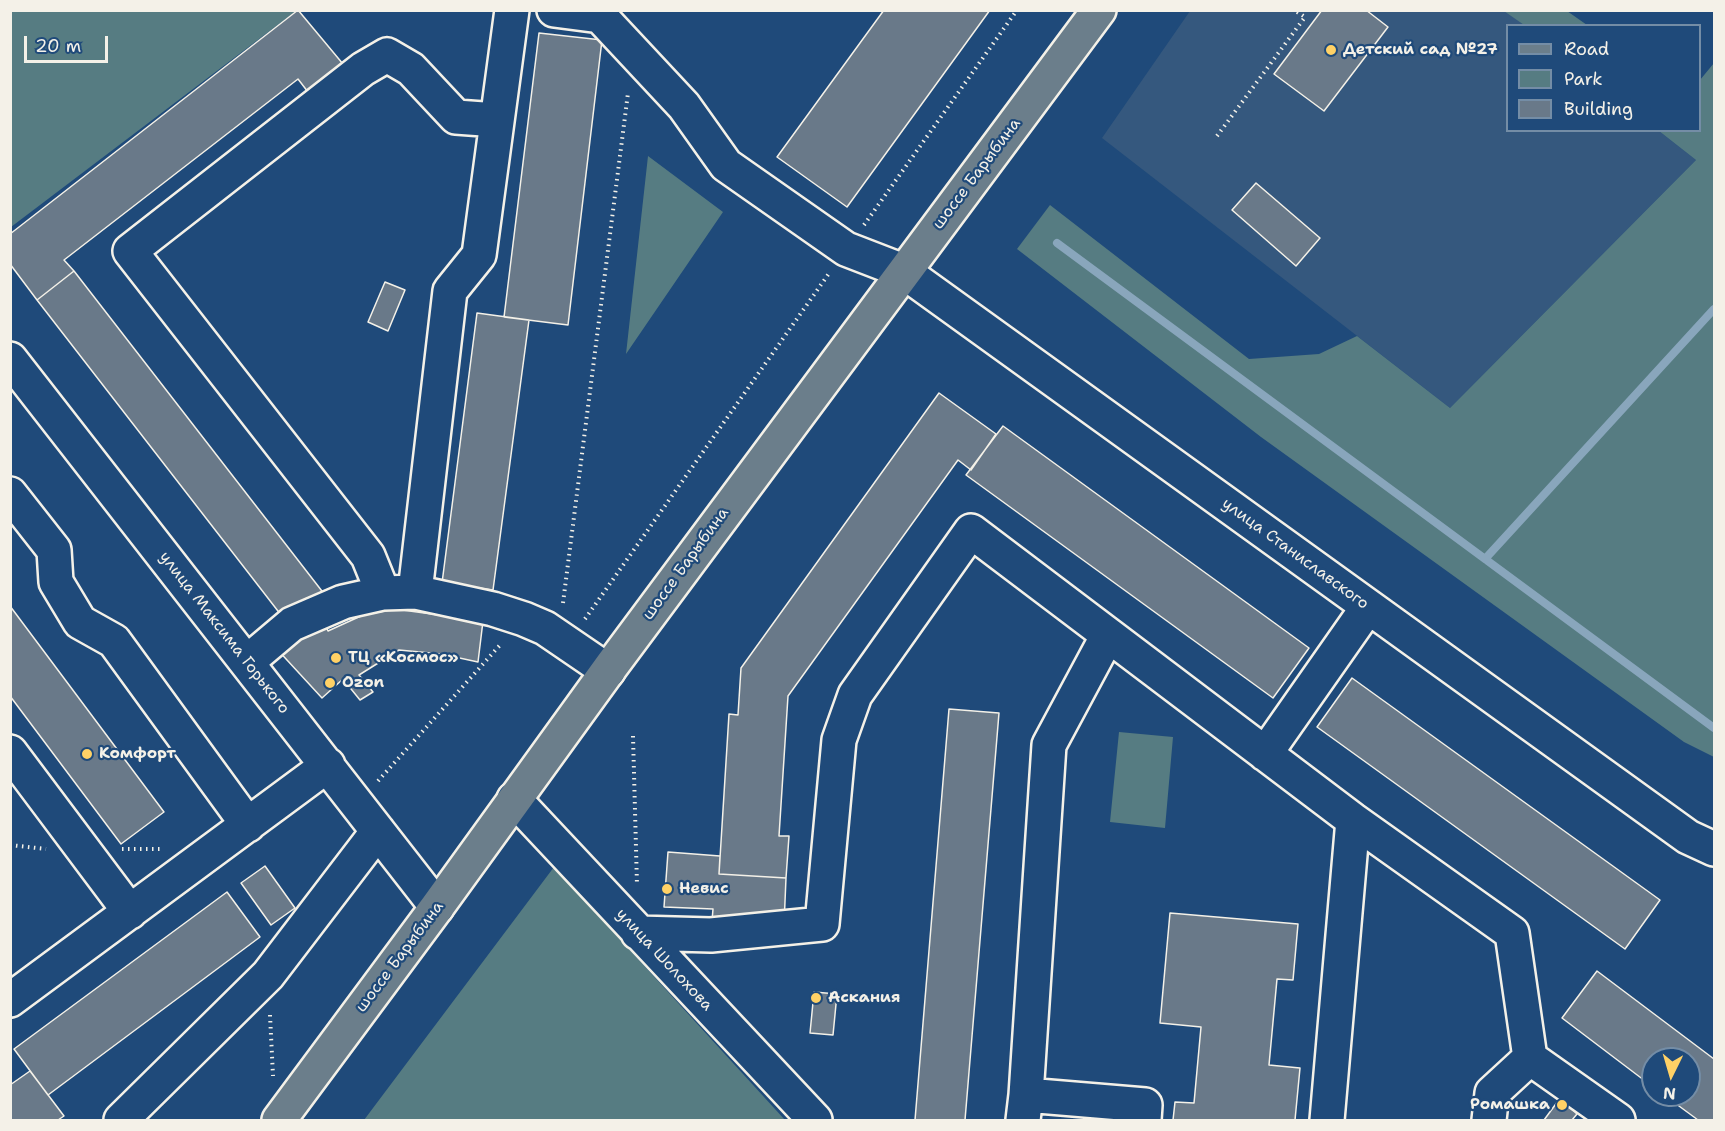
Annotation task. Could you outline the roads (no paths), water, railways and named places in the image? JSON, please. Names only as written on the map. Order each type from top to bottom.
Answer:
[{"type":"main road","name":"шоссе Барыбина","points":[[279,1120],[903,271],[1099,10]]},
{"type":"street","points":[[399,593],[450,291],[479,255],[512,10]]},
{"type":"street","name":"улица Станиславского","points":[[554,10],[600,16],[684,106],[726,165],[846,249],[903,271],[1368,607],[1701,843]]},
{"type":"street","points":[[399,593],[130,251],[363,69],[387,55],[411,69],[456,117],[497,120]]},
{"type":"street","name":"улица Максима Горького","points":[[10,359],[437,907]]},
{"type":"street","points":[[10,494],[54,550],[56,582],[80,622],[114,641],[248,825]]},
{"type":"street","points":[[638,933],[711,935],[822,924],[839,740],[855,695],[971,531],[1353,820],[1512,933],[1530,1058],[1618,1120]]},
{"type":"street","points":[[247,662],[292,624],[343,602],[399,593],[493,609],[524,619],[545,628],[608,671]]},
{"type":"street","points":[[1266,754],[1368,607]]},
{"type":"street","points":[[1108,635],[1049,745],[1024,1108],[1145,1105],[1144,1120]]},
{"type":"street","points":[[10,752],[130,912]]},
{"type":"street","points":[[10,1000],[328,765]]},
{"type":"street","name":"улица Шолохова","points":[[514,799],[815,1120]]},
{"type":"street","points":[[1327,1120],[1353,820]]},
{"type":"street","points":[[121,1120],[268,975],[378,831]]},
{"type":"street","points":[[1489,1120],[1492,1093],[1530,1058]]},
{"type":"waterway","points":[[1057,243],[1714,728]]},
{"type":"waterway","points":[[1485,559],[1714,309]]},
{"type":"place","name":"Детский сад №27","points":[[1331,50]]},
{"type":"place","name":"ТЦ «Космос»","points":[[336,658]]},
{"type":"place","name":"Ozon","points":[[330,683]]},
{"type":"place","name":"Комфорт","points":[[87,754]]},
{"type":"place","name":"Невис","points":[[667,889]]},
{"type":"place","name":"Аскания","points":[[816,998]]},
{"type":"place","name":"Ромашка","points":[[1562,1105]]}]
